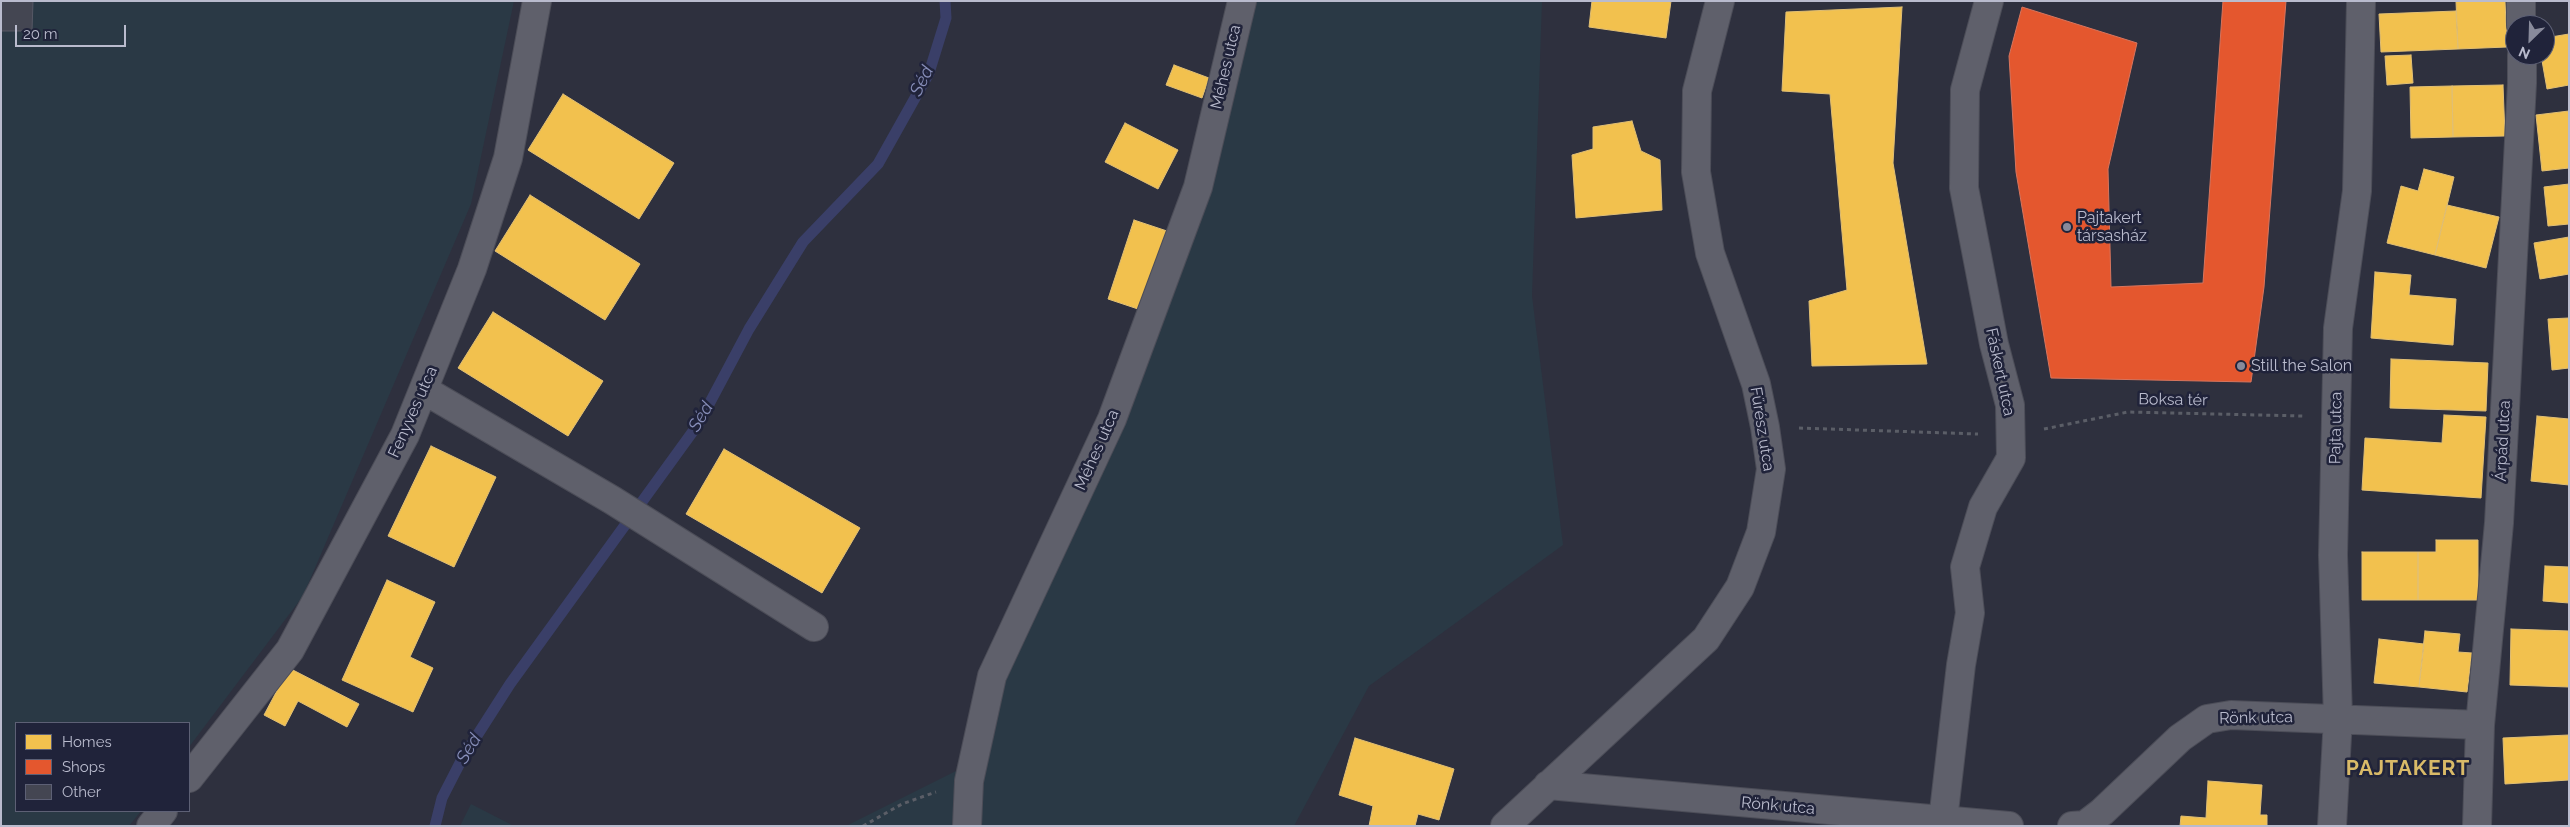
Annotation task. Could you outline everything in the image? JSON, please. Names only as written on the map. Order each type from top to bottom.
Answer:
[{"type":"street","name":"Fenyves utca","points":[[190,777],[290,650],[406,435],[472,269],[508,158],[537,1]]},
{"type":"street","name":"Méhes utca","points":[[967,826],[969,781],[992,676],[1112,419],[1198,187],[1242,1]]},
{"type":"street","name":"Fűrész utca","points":[[1505,826],[1706,639],[1740,587],[1761,532],[1771,469],[1765,427],[1756,384],[1710,254],[1696,172],[1697,90],[1720,1]]},
{"type":"street","name":"Fáskert utca","points":[[1944,823],[1961,665],[1970,613],[1966,567],[1982,507],[2011,458],[2010,405],[1994,344],[1964,188],[1963,134],[1965,90],[1989,1]]},
{"type":"street","name":"Pajta utca","points":[[2332,826],[2338,718],[2333,555],[2338,328],[2357,191],[2361,1]]},
{"type":"street","points":[[2521,1],[2521,15]]},
{"type":"street","name":"Árpád utca","points":[[2477,826],[2480,725],[2499,523],[2522,65]]},
{"type":"street","points":[[424,390],[612,500],[814,627]]},
{"type":"street","name":"Rönk utca","points":[[2072,826],[2085,825],[2102,812],[2180,738],[2207,719],[2231,715],[2480,725]]},
{"type":"street","name":"Rönk utca","points":[[1548,785],[1944,823],[2009,826]]},
{"type":"street","points":[[151,826],[162,812]]},
{"type":"path","name":"Boksa tér","points":[[1765,427],[2011,435],[2128,412],[2336,417]]},
{"type":"path","points":[[862,826],[902,804],[969,781]]},
{"type":"shaded area","points":[[1,1],[514,1],[471,204],[303,596],[190,746],[190,722],[15,722],[15,812],[140,812],[129,826],[1,826]]},
{"type":"shaded area","points":[[1244,1],[1542,1],[1532,296],[1563,545],[1369,686],[1294,826],[846,826],[980,759],[991,704],[1124,415]]},
{"type":"shaded area","points":[[471,804],[514,826],[460,826]]},
{"type":"building: Homes","points":[[1592,1],[1671,1],[1666,38],[1589,27]]},
{"type":"building: Homes","points":[[2456,1],[2505,1],[2505,47],[2458,49]]},
{"type":"building: Homes","points":[[1902,7],[1893,163],[1927,364],[1812,366],[1809,301],[1847,290],[1830,94],[1782,91],[1786,12]]},
{"type":"building: Homes","points":[[2456,11],[2458,49],[2381,52],[2379,14]]},
{"type":"building: Homes","points":[[2569,34],[2569,85],[2547,89],[2543,65],[2555,65],[2555,36]]},
{"type":"building: Homes","points":[[2411,55],[2413,83],[2387,85],[2385,56]]},
{"type":"building: Homes","points":[[1174,65],[1209,78],[1202,98],[1166,85]]},
{"type":"building: Homes","points":[[2503,85],[2505,136],[2453,137],[2452,86]]},
{"type":"building: Homes","points":[[2452,86],[2453,137],[2411,138],[2410,87]]},
{"type":"building: Homes","points":[[563,94],[674,163],[639,219],[528,150]]},
{"type":"building: Homes","points":[[2569,111],[2569,168],[2542,171],[2536,115]]},
{"type":"building: Homes","points":[[1632,121],[1641,151],[1660,160],[1662,210],[1576,218],[1572,155],[1593,149],[1593,127]]},
{"type":"building: Homes","points":[[1125,123],[1178,150],[1158,189],[1105,162]]},
{"type":"building: Homes","points":[[2424,169],[2454,177],[2435,255],[2387,243],[2401,186],[2418,191]]},
{"type":"building: Homes","points":[[2569,184],[2569,224],[2548,226],[2544,187]]},
{"type":"building: Homes","points":[[530,195],[640,264],[605,320],[495,251]]},
{"type":"building: Homes","points":[[2447,205],[2499,217],[2486,268],[2435,255]]},
{"type":"building: Homes","points":[[1134,220],[1167,231],[1141,310],[1108,299]]},
{"type":"building: Homes","points":[[2569,237],[2569,274],[2540,279],[2534,243]]},
{"type":"building: Homes","points":[[2375,272],[2411,275],[2409,295],[2456,299],[2453,345],[2371,338]]},
{"type":"building: Homes","points":[[493,312],[603,381],[568,436],[458,368]]},
{"type":"building: Homes","points":[[2569,318],[2569,368],[2552,370],[2548,319]]},
{"type":"building: Homes","points":[[2391,359],[2488,363],[2486,411],[2390,408]]},
{"type":"building: Homes","points":[[2444,415],[2486,417],[2481,498],[2362,490],[2365,438],[2442,443]]},
{"type":"building: Homes","points":[[2537,416],[2569,419],[2569,485],[2531,481]]},
{"type":"building: Homes","points":[[431,446],[496,477],[454,567],[388,536]]},
{"type":"building: Homes","points":[[724,449],[860,528],[822,593],[686,514]]},
{"type":"building: Homes","points":[[2436,540],[2478,540],[2478,600],[2418,600],[2418,552],[2436,552]]},
{"type":"building: Homes","points":[[2362,552],[2418,552],[2418,600],[2362,600]]},
{"type":"building: Homes","points":[[2545,566],[2569,567],[2569,603],[2543,601]]},
{"type":"building: Homes","points":[[387,580],[435,602],[410,657],[433,668],[413,712],[342,680]]},
{"type":"building: Homes","points":[[2511,629],[2569,631],[2569,687],[2510,685]]},
{"type":"building: Homes","points":[[2425,631],[2460,634],[2458,652],[2472,653],[2467,692],[2419,687]]},
{"type":"building: Homes","points":[[2379,639],[2424,644],[2419,687],[2374,683]]},
{"type":"building: Homes","points":[[289,668],[359,704],[347,727],[298,701],[285,726],[264,715]]},
{"type":"building: Homes","points":[[2569,735],[2569,780],[2505,784],[2503,738]]},
{"type":"building: Homes","points":[[1355,738],[1454,769],[1439,820],[1418,814],[1415,826],[1369,826],[1373,806],[1339,795]]},
{"type":"building: Homes","points":[[2208,781],[2262,785],[2260,815],[2267,815],[2267,826],[2180,826],[2181,816],[2206,818]]},
{"type":"building: Shops","name":"Pajtakert társasház","points":[[2223,1],[2286,1],[2264,287],[2251,382],[2051,378],[2016,172],[2009,56],[2022,7],[2137,43],[2108,169],[2111,287],[2203,283]]},
{"type":"building: Other","points":[[1,1],[33,1],[32,31],[1,31]]},
{"type":"waterway","name":"Séd","points":[[435,826],[442,798],[462,759],[510,684],[699,423],[749,329],[803,242],[878,164],[929,73],[946,18],[945,1]]},
{"type":"place","name":"Pajtakert társasház","points":[[2067,227]]},
{"type":"place","name":"Still the Salon","points":[[2241,366]]},
{"type":"district","name":"PAJTAKERT","points":[[2408,769]]}]
